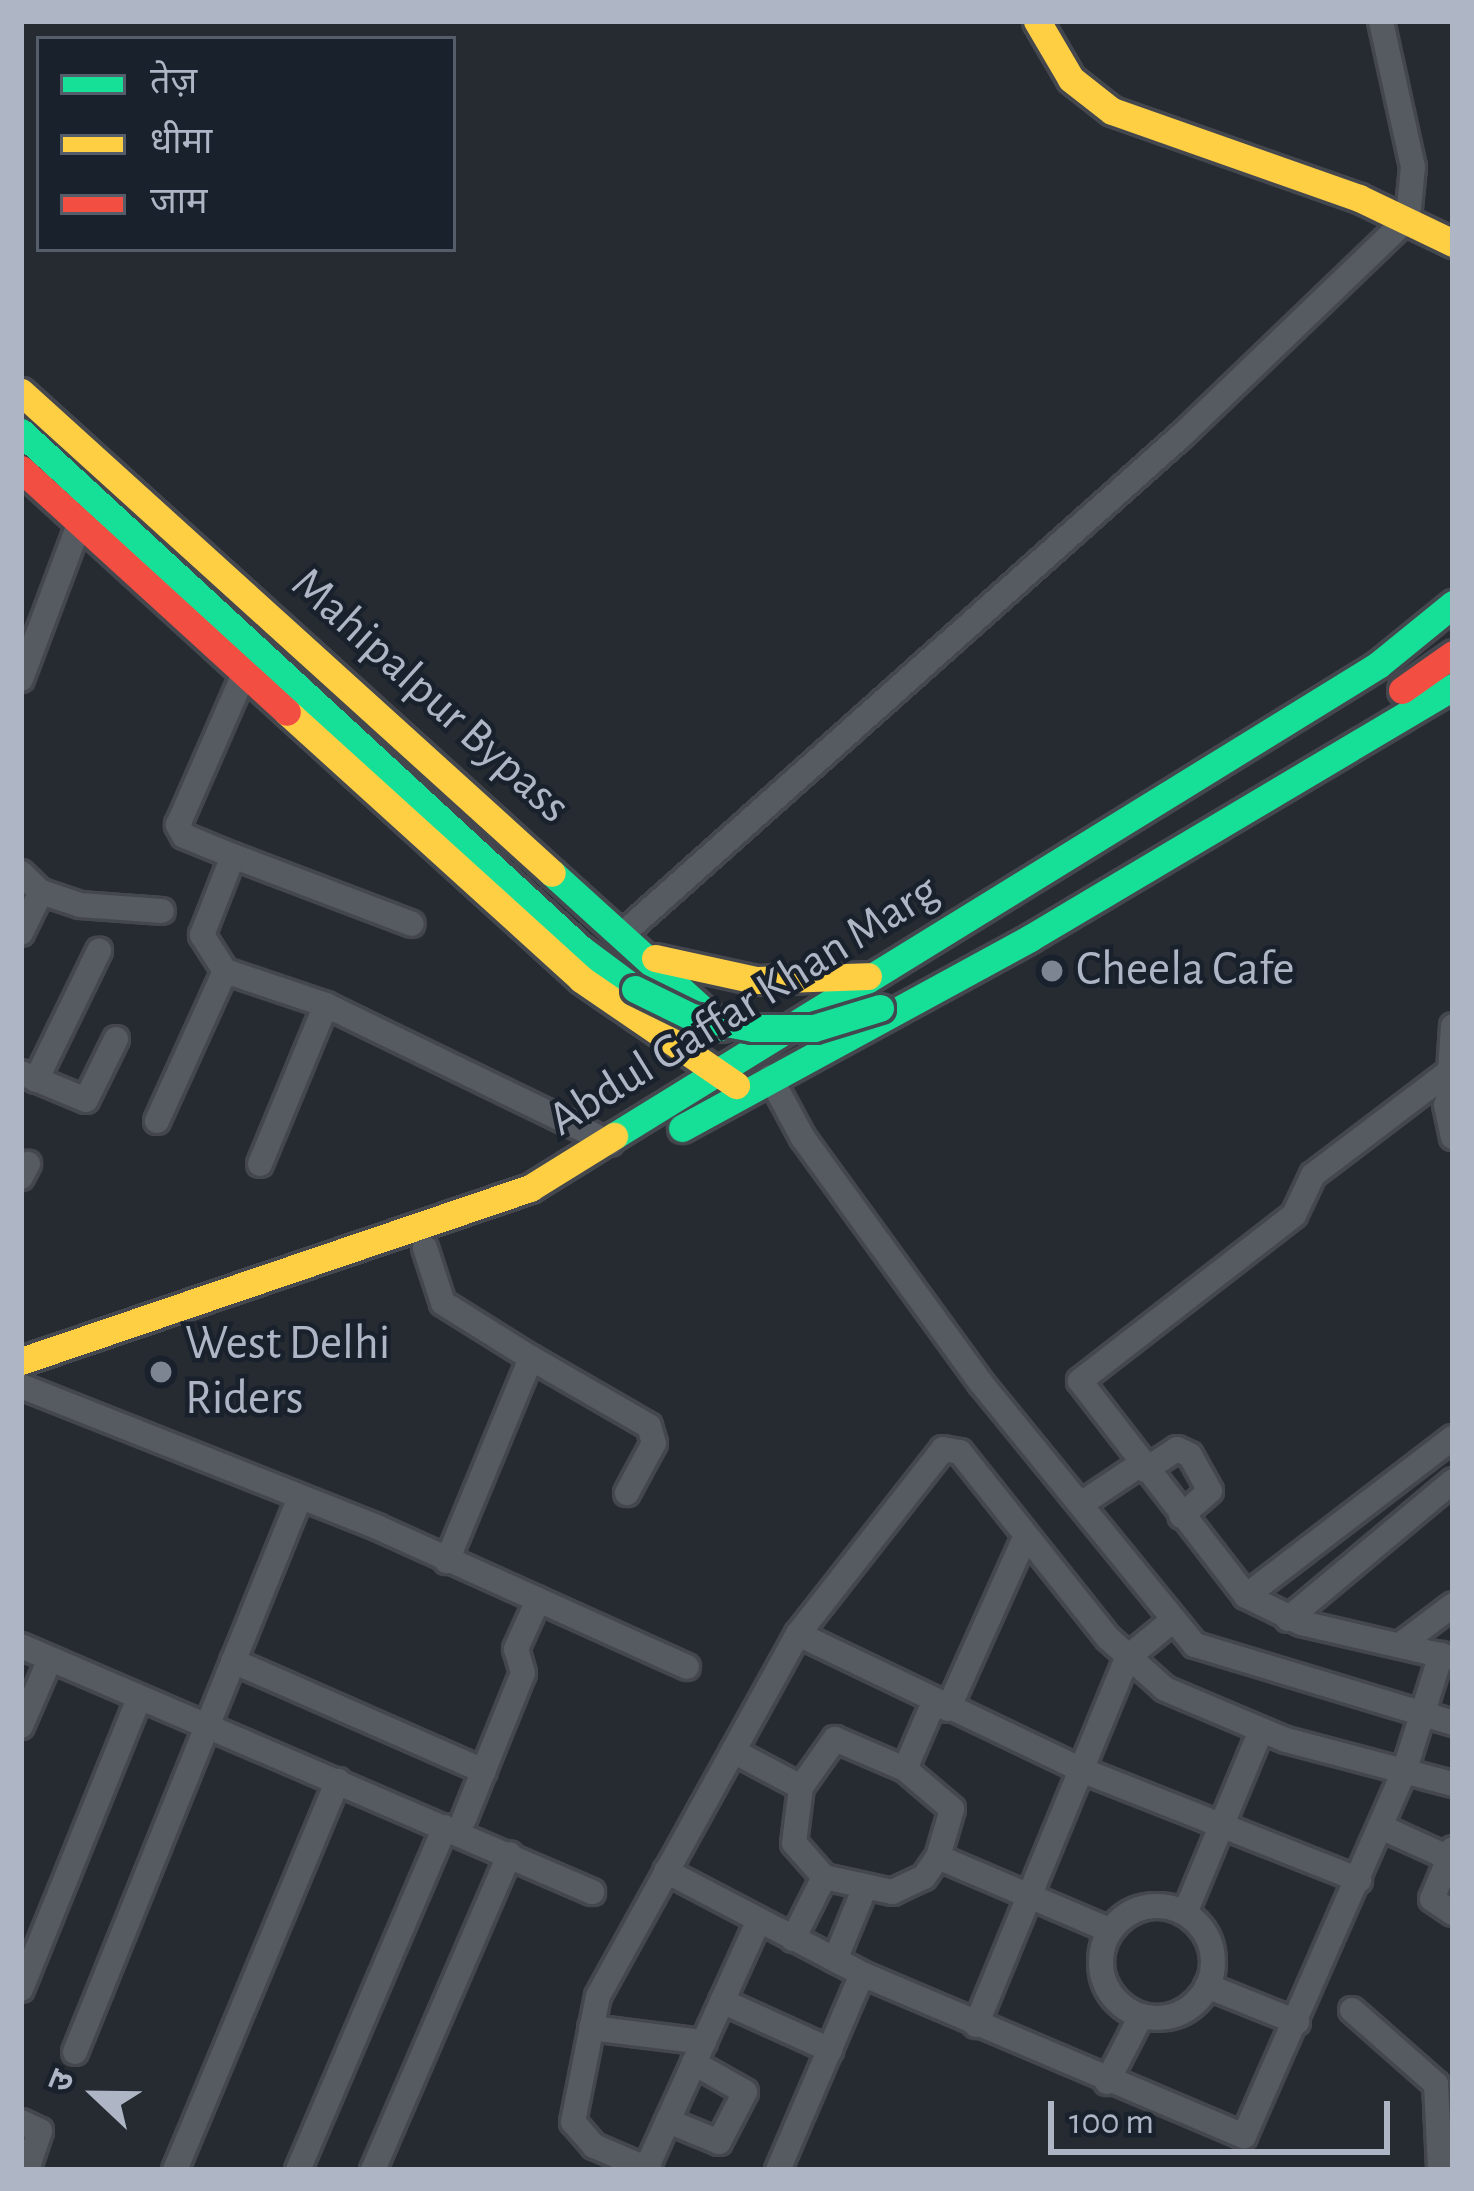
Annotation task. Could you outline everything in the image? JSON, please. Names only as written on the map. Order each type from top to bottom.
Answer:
[{"type":"main road","points":[[1037,21],[1071,79],[1112,111],[1408,218],[1453,243]]},
{"type":"main road","name":"Mahipalpur Bypass","points":[[21,392],[655,958],[770,1077]]},
{"type":"main road","points":[[21,432],[580,948],[635,989],[692,1017],[753,1028],[814,1028],[880,1008],[1453,654]]},
{"type":"main road","points":[[21,469],[580,979],[744,1091]]},
{"type":"main road","name":"Abdul Gaffar Khan Marg","points":[[22,1367],[503,1199],[610,1143],[746,1052],[1378,665],[1453,604]]},
{"type":"main road","name":"Abdul Gaffar Khan Marg","points":[[22,1367],[136,1339],[541,1209],[744,1091],[1030,938],[1453,687]]},
{"type":"main road","points":[[655,958],[756,980],[879,974]]},
{"type":"street","points":[[625,932],[1181,436],[1408,218],[1413,167],[1381,21]]},
{"type":"street","points":[[21,679],[80,522]]},
{"type":"street","points":[[245,672],[178,825],[184,836],[412,924]]},
{"type":"street","points":[[233,856],[202,935],[225,971],[326,1005],[610,1143]]},
{"type":"street","points":[[21,873],[41,892],[110,913],[162,911]]},
{"type":"street","points":[[21,933],[41,892]]},
{"type":"street","points":[[99,951],[29,1077],[86,1100],[116,1039]]},
{"type":"street","points":[[157,1121],[225,971]]},
{"type":"street","points":[[260,1164],[326,1005]]},
{"type":"street","points":[[1453,1026],[1452,1077],[1445,1105],[1453,1137]]},
{"type":"street","points":[[770,1077],[802,1138],[981,1383],[1172,1622],[1214,1654],[1453,1723]]},
{"type":"street","points":[[666,1871],[862,1974],[1107,2083],[1244,2136],[1359,1880],[1447,1657],[1288,1619],[1246,1596],[1081,1387],[1082,1372],[1294,1215],[1313,1174],[1452,1077]]},
{"type":"street","points":[[744,1091],[802,1138]]},
{"type":"street","points":[[425,1248],[443,1303],[649,1426],[654,1443],[627,1493]]},
{"type":"street","points":[[447,1561],[531,1358]]},
{"type":"street","points":[[22,1367],[300,1497],[687,1667]]},
{"type":"street","points":[[1246,1596],[1453,1438]]},
{"type":"street","points":[[759,1920],[648,2169],[594,2146],[572,2122],[591,2028],[613,1958],[798,1634],[949,1447],[1127,1658],[1165,1688],[1261,1730],[1453,1784]]},
{"type":"street","points":[[1082,1504],[1177,1449],[1190,1455],[1210,1491],[1181,1516]]},
{"type":"street","points":[[1288,1619],[1453,1481]]},
{"type":"street","points":[[75,2052],[300,1497]]},
{"type":"street","points":[[905,1769],[1024,1540]]},
{"type":"street","points":[[298,2170],[455,1823],[484,1771],[523,1673],[516,1649],[538,1600]]},
{"type":"street","points":[[1400,1646],[1453,1605]]},
{"type":"street","points":[[976,2025],[1127,1658],[1172,1622]]},
{"type":"street","points":[[798,1634],[1084,1771],[1359,1880]]},
{"type":"street","points":[[21,1646],[207,1728],[455,1823],[592,1892]]},
{"type":"street","points":[[21,1726],[50,1659]]},
{"type":"street","points":[[232,1661],[484,1771]]},
{"type":"street","points":[[21,1990],[139,1699]]},
{"type":"street","points":[[1185,1912],[1261,1730]]},
{"type":"street","points":[[835,1738],[905,1769],[952,1809],[938,1857],[914,1884],[863,1892],[824,1877],[794,1843],[801,1787],[835,1738]]},
{"type":"street","points":[[733,1751],[801,1787]]},
{"type":"street","points":[[175,2170],[338,1781]]},
{"type":"street","points":[[1381,1828],[1451,1853],[1432,1899],[1453,1913]]},
{"type":"street","points":[[373,2170],[510,1854]]},
{"type":"street","points":[[938,1857],[1109,1930]]},
{"type":"street","points":[[793,1939],[824,1877]]},
{"type":"street","points":[[835,1960],[863,1892]]},
{"type":"street","points":[[1148,1906],[1185,1912],[1208,1937],[1208,1986],[1172,2016],[1141,2016],[1111,1995],[1102,1977],[1109,1930],[1148,1906]]},
{"type":"street","points":[[778,2170],[862,1974]]},
{"type":"street","points":[[1208,1986],[1297,2022]]},
{"type":"street","points":[[722,2001],[830,2050]]},
{"type":"street","points":[[1352,2010],[1436,2084],[1440,2170]]},
{"type":"street","points":[[1107,2083],[1141,2016]]},
{"type":"street","points":[[591,2028],[699,2052],[745,2092],[719,2142],[668,2121]]},
{"type":"street","points":[[21,2122],[40,2131],[27,2170]]},
{"type":"traffic: fast","points":[[21,432],[580,948],[635,989]]},
{"type":"traffic: fast","points":[[614,1136],[1378,665],[1453,604]]},
{"type":"traffic: fast","points":[[682,1128],[1030,938],[1453,687]]},
{"type":"traffic: fast","points":[[552,873],[722,1027]]},
{"type":"traffic: fast","points":[[635,989],[692,1017],[753,1028],[814,1028],[880,1008]]},
{"type":"traffic: slow","points":[[1037,21],[1071,79],[1112,111],[1359,198],[1453,243]]},
{"type":"traffic: slow","points":[[21,392],[552,873]]},
{"type":"traffic: slow","points":[[287,712],[581,979],[736,1085]]},
{"type":"traffic: slow","points":[[655,958],[756,980],[868,976]]},
{"type":"traffic: slow","points":[[21,1361],[530,1188],[614,1136]]},
{"type":"traffic: jam","points":[[21,469],[287,712]]},
{"type":"traffic: jam","points":[[1402,690],[1453,654]]},
{"type":"place","name":"Cheela Cafe","points":[[1052,971]]},
{"type":"place","name":"West Delhi Riders","points":[[161,1372]]}]
